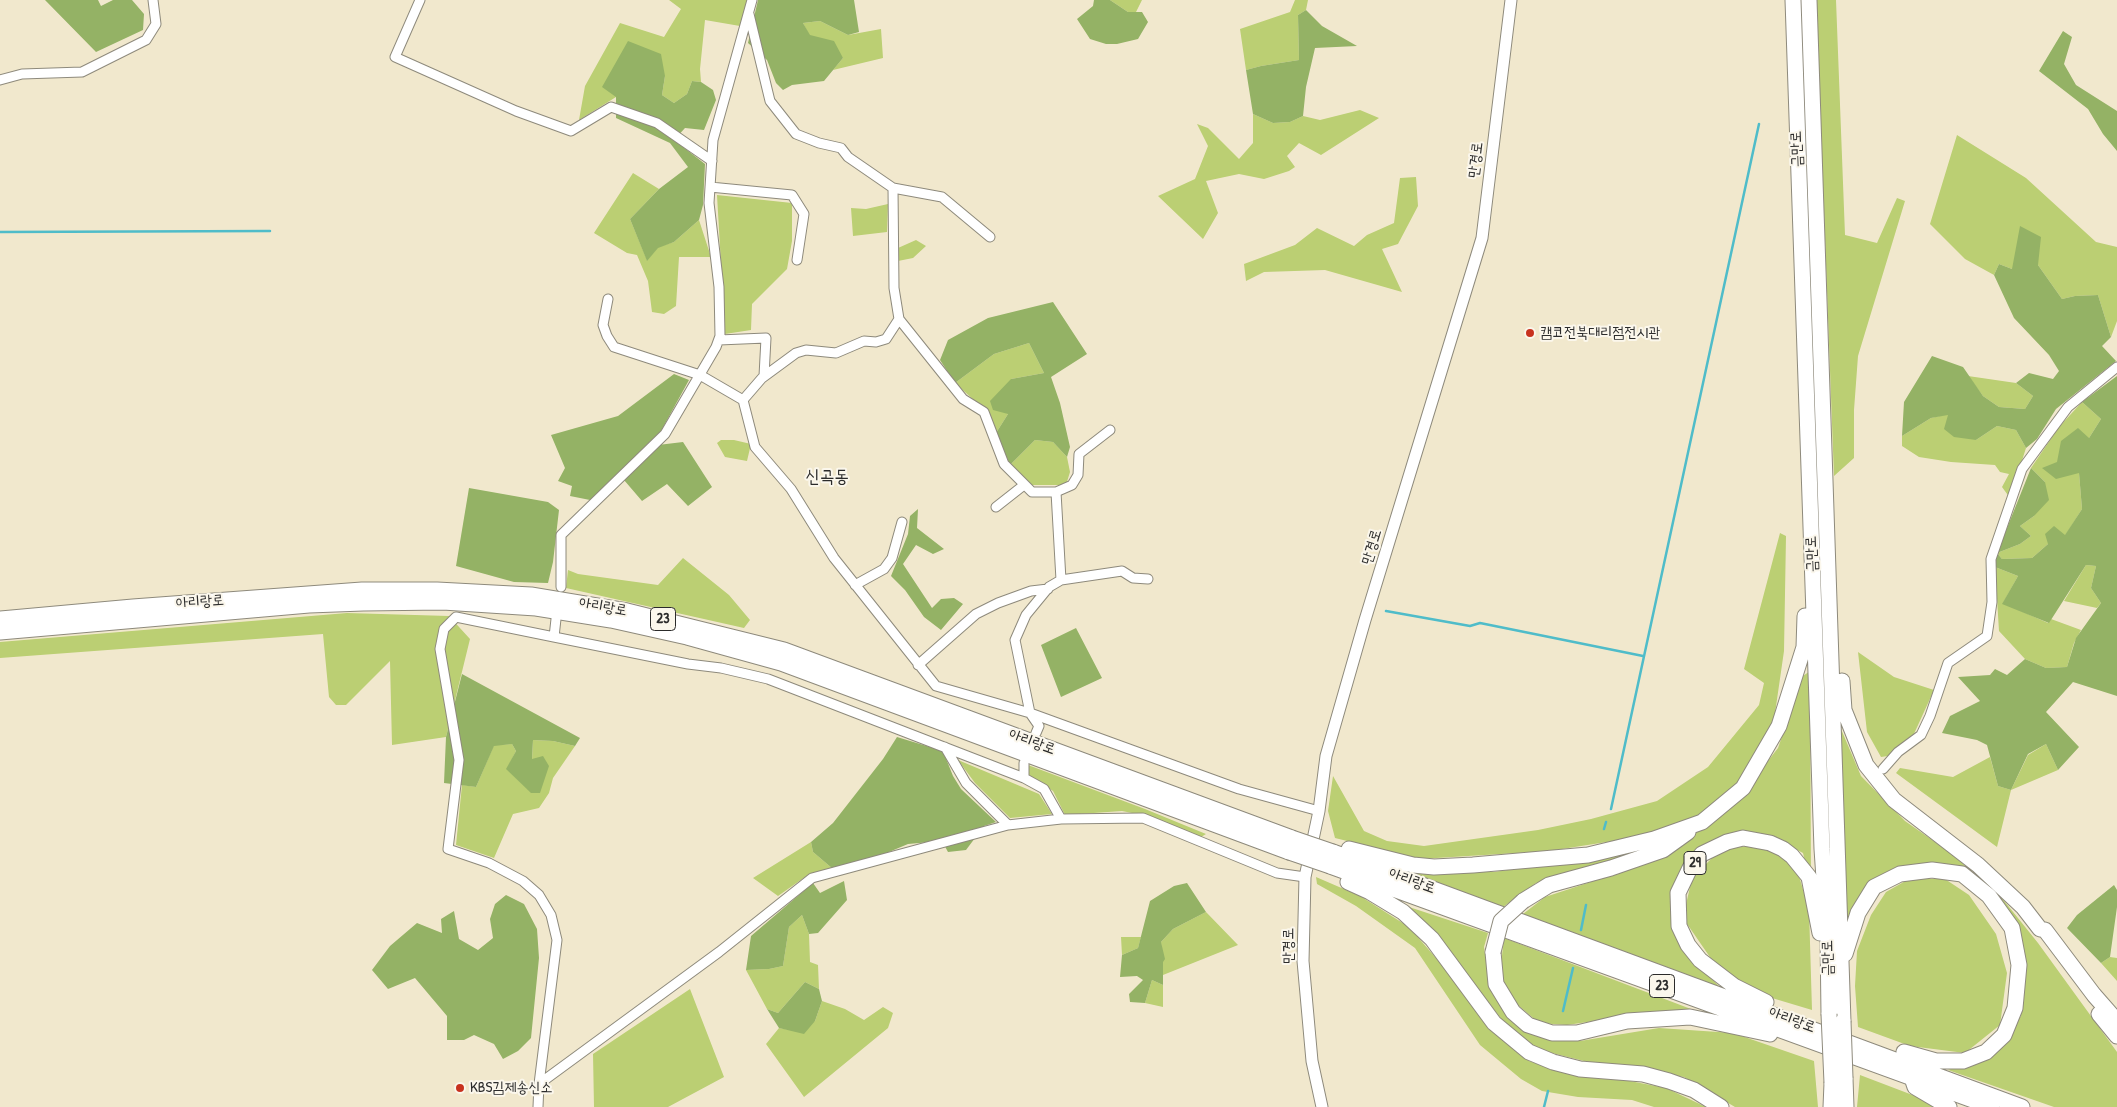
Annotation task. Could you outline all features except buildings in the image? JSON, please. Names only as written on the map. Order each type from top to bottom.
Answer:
[{"type":"highway","name":"금만로","points":[[1793,0],[1822,848],[1828,937],[1829,1014],[1839,1080],[1846,1107]]},
{"type":"highway","name":"금만로","points":[[1810,0],[1843,1021],[1839,1080],[1831,1107]]},
{"type":"highway","points":[[1776,1021],[1770,1034],[1690,1017],[1627,1021],[1577,1033],[1552,1033],[1528,1025],[1513,1012],[1496,984],[1493,952],[1501,922],[1523,901],[1549,885],[1611,868],[1663,850],[1702,822],[1743,788],[1779,726],[1804,647],[1807,580],[1813,579]]},
{"type":"highway","name":"아리랑로","points":[[0,619],[362,590],[437,590],[531,595],[627,611],[784,650],[1290,845]]},
{"type":"highway","name":"아리랑로","points":[[0,632],[309,605],[443,602],[536,608],[611,620],[686,637],[781,663],[1334,860],[1776,1021],[1912,1077],[1992,1107]]},
{"type":"highway","points":[[1831,641],[1838,641],[1844,710],[1866,765],[1894,800],[1978,865],[2023,908],[2117,1036]]},
{"type":"highway","points":[[1702,822],[1654,838],[1588,855],[1473,866],[1434,867],[1413,865],[1342,847],[1334,860],[1336,876],[1370,892],[1403,912],[1432,940],[1494,1022],[1529,1052],[1553,1062],[1580,1069],[1643,1074],[1669,1081],[1694,1090],[1721,1107]]},
{"type":"highway","name":"29","points":[[1776,1021],[1770,1004],[1734,986],[1700,960],[1688,945],[1679,926],[1678,893],[1690,868],[1702,854],[1727,842],[1743,838],[1770,843],[1783,849],[1792,856],[1809,877],[1820,935],[1828,937]]},
{"type":"highway","points":[[1841,965],[1858,913],[1874,887],[1900,874],[1932,870],[1962,874],[1989,896],[2012,928],[2019,966],[2015,1008],[2004,1035],[1986,1052],[1963,1060],[1936,1061],[1903,1052],[1891,1057]]},
{"type":"highway","points":[[2040,929],[2045,930],[2094,995],[2117,1020]]},
{"type":"highway","name":"아리랑로","points":[[1776,1021],[1891,1057],[2022,1107]]},
{"type":"highway","points":[[1912,1077],[1915,1087],[1949,1107]]},
{"type":"street","points":[[0,80],[22,74],[82,72],[146,40],[156,24],[153,0]]},
{"type":"street","points":[[420,0],[395,57],[516,111],[571,132],[610,107],[658,123],[712,161]]},
{"type":"street","points":[[561,587],[561,535],[665,434],[719,340],[719,288],[709,203],[713,140],[752,0]]},
{"type":"street","name":"만경로","points":[[1322,1107],[1312,1061],[1303,961],[1306,877],[1326,756],[1365,620],[1482,238],[1511,0]]},
{"type":"street","points":[[749,14],[770,101],[796,134],[819,143],[841,148],[848,157],[893,188],[942,198],[990,237]]},
{"type":"street","points":[[710,188],[792,195],[804,214],[797,260]]},
{"type":"street","points":[[893,188],[894,288],[899,319],[963,399],[984,412],[1004,464],[1032,492],[1056,492],[1072,485],[1078,475],[1079,454],[1110,430]]},
{"type":"street","points":[[608,298],[603,325],[614,347],[700,375],[743,400],[755,446],[791,489],[834,558],[936,686],[1030,713],[1240,789],[1318,811]]},
{"type":"street","points":[[743,400],[764,376],[796,354],[806,350],[836,353],[864,341],[876,342],[886,339],[899,319]]},
{"type":"street","points":[[719,340],[766,338],[764,376]]},
{"type":"street","points":[[1884,769],[1898,752],[1921,735],[1930,716],[1948,663],[1988,636],[1992,602],[1991,559],[2022,469],[2068,407],[2117,367]]},
{"type":"street","points":[[996,507],[1024,485]]},
{"type":"street","points":[[1056,492],[1062,580]]},
{"type":"street","points":[[855,585],[884,569],[892,558],[902,522]]},
{"type":"street","points":[[1036,734],[1039,726],[1030,713],[1015,640],[1026,615],[1048,589],[1062,580],[1122,571],[1133,578],[1148,579]]},
{"type":"street","points":[[918,665],[976,614],[998,603],[1031,591],[1048,589]]},
{"type":"street","points":[[538,1107],[539,1084],[557,940],[551,915],[539,895],[523,880],[489,863],[448,849],[459,760],[440,650],[444,629],[456,617],[688,664],[721,668],[768,679],[1024,778],[1044,789],[1061,819]]},
{"type":"street","points":[[554,637],[556,619]]},
{"type":"street","points":[[945,747],[966,783],[1008,825]]},
{"type":"street","points":[[1024,763],[1024,778]]},
{"type":"street","points":[[539,1084],[719,952],[812,878],[1008,825],[1061,819],[1142,818],[1277,873],[1306,877]]},
{"type":"green space","points":[[45,0],[98,0],[101,6],[113,0],[132,0],[144,14],[143,30],[96,52]]},
{"type":"green space","points":[[669,0],[748,0],[740,26],[705,20],[700,69],[701,82],[692,81],[687,94],[674,103],[662,95],[665,76],[616,97],[579,120],[585,86],[620,23],[664,37],[681,9]]},
{"type":"green space","points":[[758,0],[854,0],[859,32],[848,35],[820,21],[803,23],[810,35],[834,41],[843,58],[824,81],[792,85],[783,90],[776,83],[767,60],[748,43]]},
{"type":"green space","points":[[1094,0],[1110,0],[1128,12],[1142,12],[1148,22],[1138,39],[1117,44],[1106,44],[1090,39],[1077,19],[1093,6]]},
{"type":"green space","points":[[1110,0],[1142,0],[1136,12],[1128,12]]},
{"type":"green space","points":[[1295,0],[1308,0],[1306,10],[1298,15],[1299,60],[1246,70],[1240,29],[1290,12]]},
{"type":"green space","points":[[1816,0],[1836,0],[1845,235],[1877,243],[1897,198],[1905,201],[1858,356],[1854,410],[1854,458],[1834,476]]},
{"type":"green space","points":[[1306,10],[1322,26],[1357,46],[1315,48],[1306,87],[1303,116],[1290,122],[1273,123],[1253,114],[1246,70],[1299,60],[1298,15]]},
{"type":"green space","points":[[820,21],[848,35],[881,29],[883,58],[833,70],[843,58],[809,35],[803,23]]},
{"type":"green space","points":[[2063,31],[2072,37],[2064,64],[2076,85],[2117,111],[2117,151],[2103,134],[2088,109],[2039,71]]},
{"type":"green space","points":[[628,41],[661,54],[665,76],[662,95],[674,103],[687,94],[692,81],[701,82],[713,90],[716,100],[704,130],[685,128],[674,140],[705,164],[703,205],[699,220],[674,242],[658,248],[647,261],[630,219],[659,189],[688,167],[670,143],[616,118],[616,97],[602,87]]},
{"type":"green space","points":[[1360,110],[1379,118],[1321,155],[1299,143],[1287,156],[1295,167],[1289,171],[1264,179],[1239,174],[1206,181],[1218,213],[1203,239],[1158,196],[1195,179],[1208,146],[1197,124],[1208,128],[1239,159],[1253,143],[1253,114],[1273,123],[1290,122],[1303,116],[1320,120]]},
{"type":"green space","points":[[1957,135],[2026,178],[2096,242],[2117,247],[2117,321],[2111,337],[2098,295],[2075,296],[2062,299],[2038,265],[2012,269],[1999,264],[1994,275],[1965,259],[1930,224]]},
{"type":"green space","points":[[633,173],[659,189],[630,219],[647,260],[658,247],[674,242],[699,220],[711,257],[679,257],[676,306],[664,314],[652,312],[648,281],[637,255],[627,253],[594,233]]},
{"type":"green space","points":[[1416,177],[1418,206],[1398,244],[1382,249],[1402,292],[1325,270],[1264,272],[1246,281],[1244,264],[1295,245],[1317,228],[1354,246],[1367,235],[1394,223],[1400,178]]},
{"type":"green space","points":[[717,195],[792,203],[792,241],[787,269],[752,304],[751,330],[725,334]]},
{"type":"green space","points":[[888,204],[887,232],[853,236],[851,208],[866,209]]},
{"type":"green space","points":[[2020,226],[2041,237],[2038,265],[2062,299],[2075,296],[2098,295],[2111,337],[2102,346],[2116,361],[2056,409],[2037,439],[2026,448],[2016,430],[1997,426],[1976,440],[1954,437],[1944,429],[1948,415],[1931,418],[1902,436],[1904,402],[1932,356],[1963,367],[1983,396],[1999,407],[2025,409],[2033,396],[2016,383],[2029,373],[2053,379],[2059,371],[2049,355],[2014,318],[1994,275],[1999,264],[2012,269]]},
{"type":"green space","points":[[916,240],[926,246],[913,258],[898,261],[898,248]]},
{"type":"green space","points":[[1053,302],[1087,354],[1051,377],[1060,403],[1070,447],[1067,457],[1053,442],[1035,440],[1010,465],[996,433],[1008,414],[993,410],[990,401],[1011,379],[1044,373],[1029,343],[994,354],[955,383],[940,360],[948,340],[988,318]]},
{"type":"green space","points":[[1029,343],[1044,373],[1011,379],[1008,414],[996,433],[987,412],[955,383],[994,354]]},
{"type":"green space","points":[[674,374],[689,380],[661,431],[590,500],[570,496],[572,486],[558,481],[565,468],[551,435],[618,416]]},
{"type":"green space","points":[[1968,376],[2016,383],[2033,396],[2025,409],[1999,407],[1983,396]]},
{"type":"green space","points":[[2117,376],[2117,696],[2073,682],[2046,712],[2079,747],[2058,770],[2046,744],[2028,754],[2011,790],[1998,786],[1987,745],[1977,740],[1942,733],[1950,716],[1980,701],[1958,677],[1990,675],[1995,669],[2007,675],[2025,659],[2046,668],[2067,667],[2076,638],[2101,603],[2091,588],[2096,566],[2086,565],[2049,623],[2002,604],[2018,576],[1995,567],[1997,553],[2002,559],[2032,558],[2048,544],[2045,534],[2054,526],[2065,535],[2082,509],[2079,473],[2056,479],[2042,468],[2057,462],[2061,441],[2078,428],[2089,438],[2101,419],[2082,402]]},
{"type":"green space","points":[[2082,402],[2101,419],[2089,438],[2079,473],[2082,509],[2065,536],[2048,544],[2032,558],[2002,559],[1997,553],[2020,544],[2031,536],[2020,526],[2034,516],[2045,482],[2031,468],[2059,427]]},
{"type":"green space","points":[[1948,414],[1976,440],[1997,426],[2016,430],[2026,448],[2010,498],[2002,487],[2009,474],[2000,472],[1995,465],[1951,462],[1919,457],[1902,446],[1902,436],[1931,418]]},
{"type":"green space","points":[[721,440],[734,440],[751,444],[747,461],[725,457],[717,443]]},
{"type":"green space","points":[[1035,440],[1053,442],[1067,457],[1070,472],[1066,485],[1031,485],[1010,465]]},
{"type":"green space","points":[[683,442],[712,487],[688,506],[667,484],[642,501],[624,480],[658,445]]},
{"type":"green space","points":[[2031,468],[2045,482],[2049,500],[2034,516],[2020,526],[2031,536],[2020,544],[1997,553]]},
{"type":"green space","points":[[469,488],[548,502],[559,510],[553,562],[548,583],[514,582],[456,566]]},
{"type":"green space","points":[[918,509],[917,528],[944,549],[933,554],[916,545],[903,564],[932,608],[941,599],[954,598],[963,604],[941,630],[924,617],[905,590],[891,576],[908,534],[910,516]]},
{"type":"green space","points":[[1780,533],[1786,536],[1784,651],[1773,727],[1738,782],[1698,816],[1639,837],[1549,851],[1420,859],[1335,838],[1328,811],[1333,776],[1364,831],[1387,841],[1424,846],[1538,830],[1591,819],[1657,801],[1708,767],[1759,705],[1764,683],[1744,669]]},
{"type":"green space","points":[[683,558],[729,595],[750,620],[744,628],[566,588],[568,570],[578,574],[658,585]]},
{"type":"green space","points":[[2086,565],[2096,566],[2091,588],[2101,603],[2097,608],[2064,601]]},
{"type":"green space","points":[[1995,567],[2018,576],[2003,603],[2048,623],[2051,619],[2081,630],[2074,643],[2067,667],[2046,668],[2025,659],[1999,631]]},
{"type":"green space","points":[[347,613],[449,616],[470,639],[446,737],[392,745],[390,661],[346,705],[336,705],[329,697],[323,634],[0,658],[0,642]]},
{"type":"green space","points":[[1076,628],[1102,678],[1061,697],[1041,645]]},
{"type":"green space","points":[[1858,652],[1894,677],[1934,690],[1913,736],[1888,756],[1881,757],[1867,732]]},
{"type":"green space","points":[[1810,671],[1811,887],[1803,853],[1774,838],[1742,832],[1683,868],[1670,903],[1682,950],[1721,988],[1523,914],[1545,897],[1606,877],[1673,850],[1737,801],[1778,748],[1803,676]]},
{"type":"green space","points":[[462,674],[580,738],[575,746],[553,741],[533,740],[532,759],[543,756],[549,766],[540,793],[531,793],[506,769],[516,751],[512,744],[494,746],[476,787],[444,783],[446,737]]},
{"type":"green space","points":[[1841,729],[1861,776],[1905,821],[1945,849],[1997,892],[2038,943],[2117,1052],[2117,1107],[2054,1107],[1948,1070],[1993,1054],[2021,1016],[2022,948],[2012,918],[1949,865],[1876,880],[1846,932]]},
{"type":"green space","points":[[897,737],[943,751],[953,776],[961,789],[996,822],[984,826],[966,850],[948,852],[942,841],[908,844],[858,865],[833,869],[813,852],[811,842],[833,823],[883,759]]},
{"type":"green space","points":[[533,740],[553,741],[575,746],[553,778],[549,793],[539,808],[513,814],[494,858],[456,845],[462,785],[476,787],[494,745],[512,744],[516,751],[507,769],[532,793],[540,793],[532,760]]},
{"type":"green space","points":[[2046,744],[2058,770],[2011,790],[2028,755]]},
{"type":"green space","points":[[1990,757],[1998,786],[2011,790],[1997,847],[1896,773],[1900,768],[1953,777]]},
{"type":"green space","points":[[958,760],[1039,794],[1052,814],[1010,818],[975,783]]},
{"type":"green space","points":[[1028,765],[1206,834],[1201,837],[1137,814],[1122,811],[1065,815],[1053,791],[1028,775]]},
{"type":"green space","points":[[811,842],[813,852],[833,869],[805,877],[778,896],[753,878]]},
{"type":"green space","points":[[1755,845],[1782,855],[1798,873],[1809,909],[1812,1010],[1762,995],[1714,963],[1683,918],[1692,878],[1720,850]]},
{"type":"green space","points":[[1621,853],[1651,854],[1536,883],[1503,907],[1406,871],[1494,872]]},
{"type":"green space","points":[[1316,877],[1360,896],[1409,927],[1449,973],[1486,1023],[1529,1061],[1557,1071],[1609,1077],[1666,1088],[1706,1107],[1654,1107],[1632,1100],[1578,1097],[1542,1091],[1521,1079],[1480,1045],[1415,948],[1356,906],[1317,884]]},
{"type":"green space","points":[[1909,879],[1945,879],[1969,895],[1996,934],[2007,973],[2000,1025],[1965,1053],[1910,1046],[1858,1027],[1855,986],[1857,951],[1871,915],[1886,892]]},
{"type":"green space","points":[[844,881],[847,900],[818,933],[809,934],[802,915],[789,927],[783,966],[746,970],[751,936],[813,883],[820,893]]},
{"type":"green space","points":[[1187,883],[1206,912],[1173,929],[1161,942],[1165,959],[1163,962],[1163,985],[1152,980],[1145,1003],[1130,1002],[1129,994],[1143,980],[1137,976],[1120,977],[1122,955],[1138,948],[1150,901],[1174,886]]},
{"type":"green space","points":[[2114,885],[2117,890],[2117,907],[2110,957],[2101,963],[2067,928],[2077,915]]},
{"type":"green space","points":[[506,895],[524,904],[537,929],[539,958],[531,1038],[518,1051],[503,1059],[494,1044],[474,1035],[464,1040],[447,1040],[447,1016],[415,978],[388,989],[372,970],[390,946],[417,923],[442,933],[441,919],[454,911],[459,939],[478,950],[493,938],[490,919],[495,904]]},
{"type":"green space","points":[[1406,906],[1488,933],[1484,947],[1490,986],[1504,1010],[1580,1041],[1659,1028],[1733,1033],[1814,1061],[1818,1107],[1735,1107],[1684,1077],[1584,1061],[1540,1050],[1507,1026],[1477,988]]},
{"type":"green space","points":[[1206,912],[1238,945],[1163,975],[1161,942],[1173,929]]},
{"type":"green space","points":[[802,915],[809,934],[810,962],[818,965],[819,989],[805,982],[778,1013],[767,1009],[746,970],[783,966],[789,927]]},
{"type":"green space","points":[[1121,937],[1141,937],[1138,948],[1122,955]]},
{"type":"green space","points":[[1504,938],[1712,1017],[1641,1014],[1567,1025],[1539,1023],[1512,1000],[1500,973]]},
{"type":"green space","points":[[2110,957],[2117,958],[2117,981],[2101,963]]},
{"type":"green space","points":[[1152,980],[1163,985],[1163,1007],[1145,1003]]},
{"type":"green space","points":[[805,982],[819,989],[822,1001],[815,1021],[804,1034],[779,1028],[767,1009],[778,1013]]},
{"type":"green space","points":[[690,989],[724,1077],[668,1107],[594,1107],[593,1054]]},
{"type":"green space","points":[[822,1001],[845,1009],[864,1020],[883,1007],[893,1013],[888,1028],[804,1097],[766,1044],[779,1028],[796,1031],[815,1021]]},
{"type":"green space","points":[[1860,1075],[1923,1099],[1933,1107],[1857,1107]]},
{"type":"waterway","points":[[1611,809],[1759,124]]},
{"type":"waterway","points":[[0,232],[270,231]]},
{"type":"waterway","points":[[1386,611],[1470,626],[1480,623],[1643,656]]},
{"type":"waterway","points":[[1604,829],[1606,822]]},
{"type":"waterway","points":[[1581,930],[1586,905]]},
{"type":"waterway","points":[[1563,1011],[1573,968]]},
{"type":"waterway","points":[[1544,1107],[1548,1091]]},
{"type":"place","name":"캠코전북대리점전시관","points":[[1530,333]]},
{"type":"place","name":"KBS김제송신소","points":[[460,1088]]},
{"type":"district","name":"신곡동","points":[[827,477]]}]
